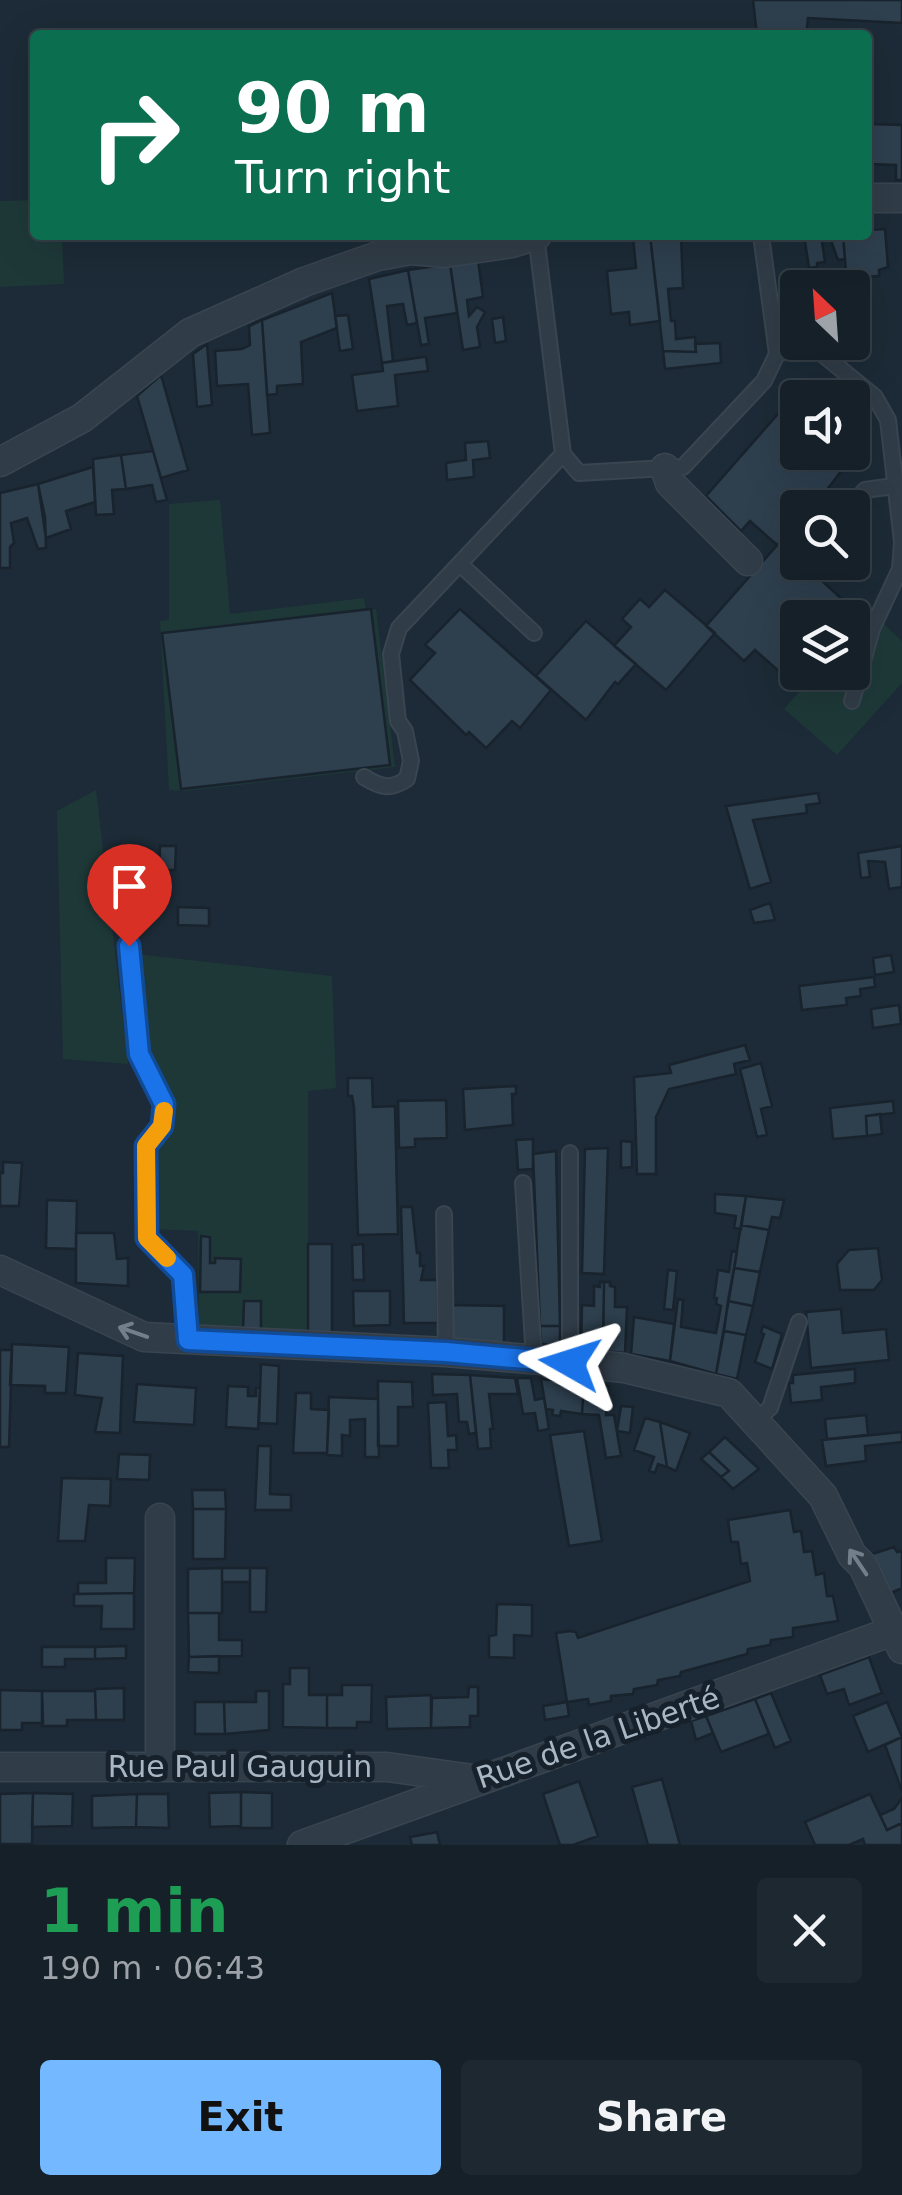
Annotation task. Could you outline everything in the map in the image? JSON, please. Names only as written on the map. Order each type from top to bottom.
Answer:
[{"type":"street","points":[[872,198],[902,198]]},
{"type":"street","points":[[0,462],[82,418],[190,333],[304,282],[378,256],[411,250],[445,253],[521,240]]},
{"type":"street","points":[[665,468],[670,484],[748,561]]},
{"type":"street","points":[[0,1270],[144,1338],[534,1359],[624,1368],[729,1393],[822,1496],[852,1555],[863,1566],[898,1640]]},
{"type":"street","points":[[160,1518],[160,1766]]},
{"type":"street","name":"Rue de la Liberté","points":[[302,1845],[478,1780],[898,1640]]},
{"type":"street","name":"Rue Paul Gauguin","points":[[0,1767],[387,1767],[478,1780]]},
{"type":"lane","points":[[538,240],[563,454],[578,473],[683,467],[764,381],[778,354],[761,240]]},
{"type":"lane","points":[[778,354],[810,344],[875,397],[888,420],[902,542],[900,569],[872,629],[852,701]]},
{"type":"lane","points":[[364,777],[380,787],[393,788],[408,779],[412,760],[405,731],[398,721],[392,654],[399,628],[563,454]]},
{"type":"lane","points":[[865,490],[894,486]]},
{"type":"lane","points":[[461,565],[534,633]]},
{"type":"lane","points":[[129,946],[139,1054],[164,1104],[162,1126],[146,1146],[147,1238],[183,1275],[188,1340]]},
{"type":"lane","points":[[570,1154],[570,1363]]},
{"type":"lane","points":[[523,1183],[534,1359]]},
{"type":"lane","points":[[444,1214],[446,1352]]},
{"type":"lane","points":[[755,1421],[770,1408],[799,1322]]},
{"type":"green space","points":[[30,200],[30,240],[62,240],[64,284],[0,287],[0,201]]},
{"type":"green space","points":[[220,500],[230,614],[364,598],[366,610],[376,609],[395,767],[169,790],[160,621],[169,620],[169,504]]},
{"type":"green space","points":[[870,611],[902,641],[902,683],[837,755],[784,709],[801,690],[870,690]]},
{"type":"green space","points":[[96,790],[128,1064],[63,1059],[57,811]]},
{"type":"green space","points":[[136,954],[332,976],[336,1088],[308,1091],[308,1334],[199,1330],[198,1231],[152,1229],[153,1144],[168,1129],[170,1093],[146,1053]]},
{"type":"building","points":[[753,0],[902,0],[902,23],[808,18],[807,30],[756,30]]},
{"type":"building","points":[[872,124],[902,125],[902,180],[896,180],[896,165],[872,164]]},
{"type":"building","points":[[885,229],[888,267],[879,270],[879,276],[870,277],[870,270],[846,270],[843,240],[872,240],[872,230]]},
{"type":"building","points":[[633,240],[651,240],[660,321],[630,325],[629,312],[611,314],[607,271],[636,268]]},
{"type":"building","points":[[651,240],[681,240],[683,288],[668,289],[671,321],[675,321],[676,339],[695,337],[696,352],[663,351]]},
{"type":"building","points":[[805,240],[822,240],[825,262],[809,268]]},
{"type":"building","points":[[831,240],[843,240],[845,259],[838,260]]},
{"type":"building","points":[[478,260],[483,297],[467,300],[469,316],[477,307],[485,312],[477,327],[480,347],[463,350],[450,264]]},
{"type":"building","points":[[450,264],[457,313],[425,318],[429,344],[421,345],[408,270]]},
{"type":"building","points":[[408,270],[417,323],[407,325],[403,304],[387,306],[393,361],[382,363],[369,279]]},
{"type":"building","points":[[332,293],[337,328],[301,342],[303,384],[277,386],[277,394],[267,395],[262,320]]},
{"type":"building","points":[[348,315],[353,349],[340,351],[335,316]]},
{"type":"building","points":[[503,317],[506,341],[495,343],[492,319]]},
{"type":"building","points":[[262,320],[270,433],[252,435],[248,384],[217,386],[215,351],[250,345],[249,326]]},
{"type":"building","points":[[720,343],[721,363],[665,369],[663,351],[696,352],[695,344]]},
{"type":"building","points":[[207,344],[212,405],[197,407],[193,354]]},
{"type":"building","points":[[426,357],[428,371],[395,375],[398,406],[357,411],[352,375],[383,371],[382,363]]},
{"type":"building","points":[[161,375],[188,470],[161,478],[137,396]]},
{"type":"building","points":[[780,412],[780,470],[842,470],[827,490],[780,490],[777,545],[750,521],[741,531],[706,496]]},
{"type":"building","points":[[488,441],[490,458],[473,460],[474,477],[447,480],[446,463],[466,460],[465,443]]},
{"type":"building","points":[[153,451],[167,500],[156,502],[152,485],[126,489],[121,455]]},
{"type":"building","points":[[121,455],[126,489],[112,490],[114,514],[96,515],[93,459]]},
{"type":"building","points":[[93,467],[95,502],[66,511],[71,529],[46,538],[38,484]]},
{"type":"building","points":[[38,484],[46,548],[38,549],[27,518],[11,523],[14,543],[10,547],[10,568],[0,568],[0,493]]},
{"type":"building","points":[[780,542],[780,580],[821,580],[843,600],[780,600],[780,672],[755,650],[744,661],[706,626]]},
{"type":"building","points":[[665,590],[715,633],[666,690],[614,646],[631,627],[622,619],[640,599],[649,607]]},
{"type":"building","points":[[371,609],[390,765],[181,789],[162,633]]},
{"type":"building","points":[[460,609],[551,690],[520,728],[512,721],[486,748],[469,732],[466,735],[410,680],[435,653],[425,645]]},
{"type":"building","points":[[586,621],[636,664],[618,684],[615,682],[586,720],[536,676]]},
{"type":"building","points":[[818,793],[820,803],[806,805],[807,813],[753,820],[771,882],[750,889],[726,806]]},
{"type":"building","points":[[160,846],[176,846],[175,870],[159,870]]},
{"type":"building","points":[[902,846],[902,887],[889,889],[885,862],[868,861],[870,877],[861,878],[858,853]]},
{"type":"building","points":[[770,903],[775,920],[754,923],[750,910]]},
{"type":"building","points":[[178,907],[209,908],[209,926],[178,925]]},
{"type":"building","points":[[891,955],[894,972],[875,975],[873,958]]},
{"type":"building","points":[[874,977],[875,987],[860,989],[861,996],[846,998],[847,1005],[802,1010],[799,986]]},
{"type":"building","points":[[899,1005],[901,1024],[873,1028],[871,1009]]},
{"type":"building","points":[[745,1045],[750,1060],[734,1064],[736,1074],[669,1089],[656,1117],[656,1174],[637,1174],[634,1077],[671,1073],[669,1065]]},
{"type":"building","points":[[761,1063],[772,1106],[761,1109],[767,1135],[757,1137],[740,1069]]},
{"type":"building","points":[[348,1078],[372,1078],[373,1107],[395,1106],[398,1234],[358,1235],[354,1107],[352,1096],[348,1096]]},
{"type":"building","points":[[516,1086],[516,1094],[512,1094],[513,1125],[465,1130],[463,1089]]},
{"type":"building","points":[[446,1100],[447,1138],[415,1139],[415,1147],[399,1148],[398,1101]]},
{"type":"building","points":[[893,1101],[894,1113],[866,1116],[867,1136],[833,1139],[830,1108]]},
{"type":"building","points":[[880,1114],[882,1134],[867,1136],[866,1116]]},
{"type":"building","points":[[533,1139],[533,1169],[518,1170],[516,1140]]},
{"type":"building","points":[[621,1141],[632,1142],[632,1167],[621,1168]]},
{"type":"building","points":[[608,1148],[604,1274],[582,1273],[585,1149]]},
{"type":"building","points":[[556,1151],[560,1326],[540,1326],[533,1154]]},
{"type":"building","points":[[3,1162],[22,1163],[19,1206],[0,1206]]},
{"type":"building","points":[[715,1194],[746,1196],[741,1229],[734,1228],[736,1216],[715,1213]]},
{"type":"building","points":[[746,1196],[784,1200],[780,1218],[772,1217],[769,1230],[741,1225]]},
{"type":"building","points":[[47,1200],[77,1201],[76,1249],[46,1248]]},
{"type":"building","points":[[401,1207],[412,1207],[417,1253],[420,1266],[424,1266],[421,1280],[437,1280],[438,1323],[404,1323]]},
{"type":"building","points":[[741,1225],[769,1230],[760,1272],[734,1268]]},
{"type":"building","points":[[76,1233],[114,1233],[117,1259],[128,1258],[128,1286],[76,1283]]},
{"type":"building","points":[[201,1236],[210,1237],[210,1263],[215,1263],[215,1258],[241,1259],[240,1292],[200,1292]]},
{"type":"building","points":[[308,1244],[332,1244],[332,1335],[308,1334]]},
{"type":"building","points":[[363,1244],[364,1280],[353,1280],[352,1245]]},
{"type":"building","points":[[878,1248],[882,1280],[874,1290],[840,1290],[837,1264],[849,1250]]},
{"type":"building","points":[[732,1251],[737,1252],[716,1374],[670,1361],[678,1299],[683,1300],[681,1327],[716,1333],[721,1306],[714,1298],[718,1270],[729,1272]]},
{"type":"building","points":[[734,1268],[760,1272],[753,1306],[728,1301]]},
{"type":"building","points":[[668,1270],[677,1271],[673,1310],[664,1309]]},
{"type":"building","points":[[600,1282],[604,1282],[603,1351],[581,1348],[582,1305],[594,1306],[594,1286],[600,1287]]},
{"type":"building","points":[[604,1282],[615,1287],[615,1307],[627,1307],[625,1353],[603,1351]]},
{"type":"building","points":[[353,1291],[390,1291],[390,1325],[354,1326]]},
{"type":"building","points":[[244,1301],[261,1301],[261,1332],[243,1331]]},
{"type":"building","points":[[728,1301],[753,1306],[746,1335],[724,1331]]},
{"type":"building","points":[[452,1305],[504,1306],[504,1343],[453,1341]]},
{"type":"building","points":[[841,1309],[843,1333],[886,1329],[889,1360],[811,1368],[806,1312]]},
{"type":"building","points":[[634,1317],[674,1324],[670,1361],[631,1354]]},
{"type":"building","points":[[540,1326],[560,1326],[560,1346],[541,1344]]},
{"type":"building","points":[[763,1326],[782,1334],[772,1369],[755,1362]]},
{"type":"building","points":[[724,1331],[746,1335],[737,1379],[716,1374]]},
{"type":"building","points":[[12,1344],[69,1347],[66,1393],[45,1393],[45,1386],[10,1385]]},
{"type":"building","points":[[0,1350],[12,1350],[9,1447],[0,1447]]},
{"type":"building","points":[[78,1353],[123,1356],[120,1433],[95,1432],[102,1398],[75,1395]]},
{"type":"building","points":[[261,1364],[279,1366],[277,1424],[259,1423]]},
{"type":"building","points":[[855,1369],[855,1383],[821,1387],[822,1400],[791,1403],[789,1383],[793,1383],[793,1375]]},
{"type":"building","points":[[432,1374],[470,1375],[476,1433],[469,1434],[467,1422],[459,1422],[457,1394],[433,1395]]},
{"type":"building","points":[[470,1375],[515,1378],[518,1394],[489,1394],[491,1448],[478,1449]]},
{"type":"building","points":[[517,1378],[531,1378],[535,1400],[544,1398],[549,1429],[538,1431],[535,1413],[523,1414]]},
{"type":"building","points":[[541,1379],[584,1383],[582,1414],[561,1411],[560,1416],[552,1415],[553,1410],[546,1409]]},
{"type":"building","points":[[378,1381],[412,1382],[413,1407],[398,1407],[398,1446],[378,1446]]},
{"type":"building","points":[[584,1383],[609,1386],[606,1415],[614,1415],[621,1456],[606,1458],[599,1415],[582,1414]]},
{"type":"building","points":[[137,1384],[196,1388],[194,1425],[134,1422]]},
{"type":"building","points":[[228,1386],[248,1387],[248,1396],[256,1396],[256,1388],[260,1387],[258,1429],[226,1427]]},
{"type":"building","points":[[296,1393],[311,1393],[311,1409],[329,1410],[327,1453],[293,1453]]},
{"type":"building","points":[[329,1397],[378,1399],[379,1457],[365,1457],[365,1419],[350,1420],[350,1436],[342,1435],[342,1456],[327,1455]]},
{"type":"building","points":[[446,1402],[448,1436],[456,1435],[457,1450],[448,1450],[449,1468],[431,1468],[428,1403]]},
{"type":"building","points":[[621,1406],[633,1407],[630,1433],[617,1431]]},
{"type":"building","points":[[866,1415],[868,1435],[827,1439],[825,1419]]},
{"type":"building","points":[[645,1418],[660,1422],[667,1467],[658,1464],[655,1473],[649,1471],[654,1457],[634,1450]]},
{"type":"building","points":[[660,1422],[690,1433],[676,1471],[667,1467]]},
{"type":"building","points":[[584,1431],[602,1541],[569,1546],[550,1435]]},
{"type":"building","points":[[902,1432],[902,1442],[865,1446],[866,1461],[826,1466],[822,1440]]},
{"type":"building","points":[[725,1437],[759,1469],[733,1489],[721,1477],[729,1471],[709,1452]]},
{"type":"building","points":[[258,1446],[271,1446],[270,1494],[291,1495],[291,1510],[255,1510]]},
{"type":"building","points":[[709,1452],[729,1471],[721,1477],[701,1459]]},
{"type":"building","points":[[119,1454],[150,1455],[149,1480],[117,1479]]},
{"type":"building","points":[[62,1478],[111,1479],[110,1506],[89,1505],[85,1541],[58,1541]]},
{"type":"building","points":[[192,1490],[225,1490],[226,1509],[193,1509]]},
{"type":"building","points":[[193,1509],[226,1509],[225,1559],[193,1559]]},
{"type":"building","points":[[790,1510],[794,1532],[801,1531],[804,1552],[812,1551],[816,1575],[824,1573],[827,1596],[833,1596],[838,1621],[793,1628],[793,1637],[771,1640],[770,1645],[748,1649],[747,1654],[658,1680],[657,1685],[634,1689],[633,1694],[611,1696],[611,1701],[589,1705],[588,1699],[567,1702],[556,1633],[576,1632],[578,1638],[750,1581],[747,1563],[741,1564],[738,1542],[731,1542],[728,1520]]},
{"type":"building","points":[[894,1547],[897,1552],[902,1551],[902,1588],[891,1593],[872,1554]]},
{"type":"building","points":[[106,1558],[135,1558],[134,1593],[78,1594],[78,1583],[106,1583]]},
{"type":"building","points":[[222,1568],[250,1568],[250,1582],[222,1582]]},
{"type":"building","points":[[222,1568],[222,1613],[188,1613],[188,1569]]},
{"type":"building","points":[[250,1568],[267,1568],[266,1612],[250,1612]]},
{"type":"building","points":[[134,1593],[134,1629],[101,1629],[102,1606],[74,1606],[74,1594]]},
{"type":"building","points":[[497,1604],[532,1605],[532,1636],[514,1635],[514,1658],[489,1657],[489,1636],[496,1635]]},
{"type":"building","points":[[188,1613],[219,1613],[219,1640],[242,1640],[242,1656],[189,1657]]},
{"type":"building","points":[[126,1646],[126,1658],[95,1659],[95,1647]]},
{"type":"building","points":[[42,1647],[95,1647],[95,1659],[65,1659],[65,1667],[42,1667]]},
{"type":"building","points":[[219,1656],[219,1673],[188,1672],[189,1657]]},
{"type":"building","points":[[869,1657],[882,1693],[849,1705],[844,1689],[827,1694],[820,1675]]},
{"type":"building","points":[[290,1668],[309,1668],[309,1695],[327,1695],[327,1728],[283,1727],[283,1684],[290,1684]]},
{"type":"building","points":[[342,1685],[372,1685],[371,1722],[357,1722],[357,1728],[327,1728],[327,1695],[342,1695]]},
{"type":"building","points":[[469,1687],[478,1687],[478,1716],[470,1716],[470,1727],[431,1728],[432,1698],[468,1697]]},
{"type":"building","points":[[124,1688],[124,1720],[96,1720],[95,1689]]},
{"type":"building","points":[[0,1690],[42,1691],[43,1723],[22,1723],[22,1730],[0,1730]]},
{"type":"building","points":[[42,1691],[95,1691],[96,1720],[67,1720],[67,1726],[42,1726]]},
{"type":"building","points":[[256,1691],[269,1691],[269,1730],[225,1734],[224,1702],[256,1702]]},
{"type":"building","points":[[771,1693],[791,1741],[775,1748],[755,1699]]},
{"type":"building","points":[[431,1695],[431,1728],[387,1729],[386,1697]]},
{"type":"building","points":[[755,1699],[769,1734],[721,1752],[706,1716]]},
{"type":"building","points":[[195,1702],[224,1702],[225,1734],[195,1734]]},
{"type":"building","points":[[567,1702],[569,1716],[545,1720],[543,1706]]},
{"type":"building","points":[[887,1702],[902,1737],[868,1752],[853,1716]]},
{"type":"building","points":[[706,1716],[713,1733],[696,1740],[691,1721]]},
{"type":"building","points":[[902,1737],[902,1791],[885,1745]]},
{"type":"building","points":[[662,1779],[680,1845],[648,1845],[632,1787]]},
{"type":"building","points":[[579,1781],[598,1836],[560,1845],[543,1794]]},
{"type":"building","points":[[241,1792],[241,1826],[210,1827],[209,1793]]},
{"type":"building","points":[[241,1792],[272,1793],[272,1828],[241,1828]]},
{"type":"building","points":[[33,1793],[73,1794],[72,1826],[32,1827]]},
{"type":"building","points":[[33,1793],[32,1844],[0,1844],[0,1794]]},
{"type":"building","points":[[137,1794],[168,1794],[169,1828],[136,1827]]},
{"type":"building","points":[[137,1794],[136,1827],[92,1828],[92,1796]]},
{"type":"building","points":[[870,1794],[887,1830],[902,1823],[902,1845],[865,1845],[863,1839],[849,1845],[815,1845],[805,1822]]},
{"type":"building","points":[[902,1798],[902,1823],[887,1830],[880,1815],[894,1809]]},
{"type":"building","points":[[437,1832],[440,1845],[412,1845],[410,1837]]},
{"type":"slow traffic","points":[[164,1111],[162,1126],[146,1146],[147,1238],[167,1258]]},
{"type":"route","points":[[129,946],[139,1054],[164,1104],[162,1126],[146,1146],[147,1238],[183,1275],[188,1340],[446,1352],[570,1363]]}]
